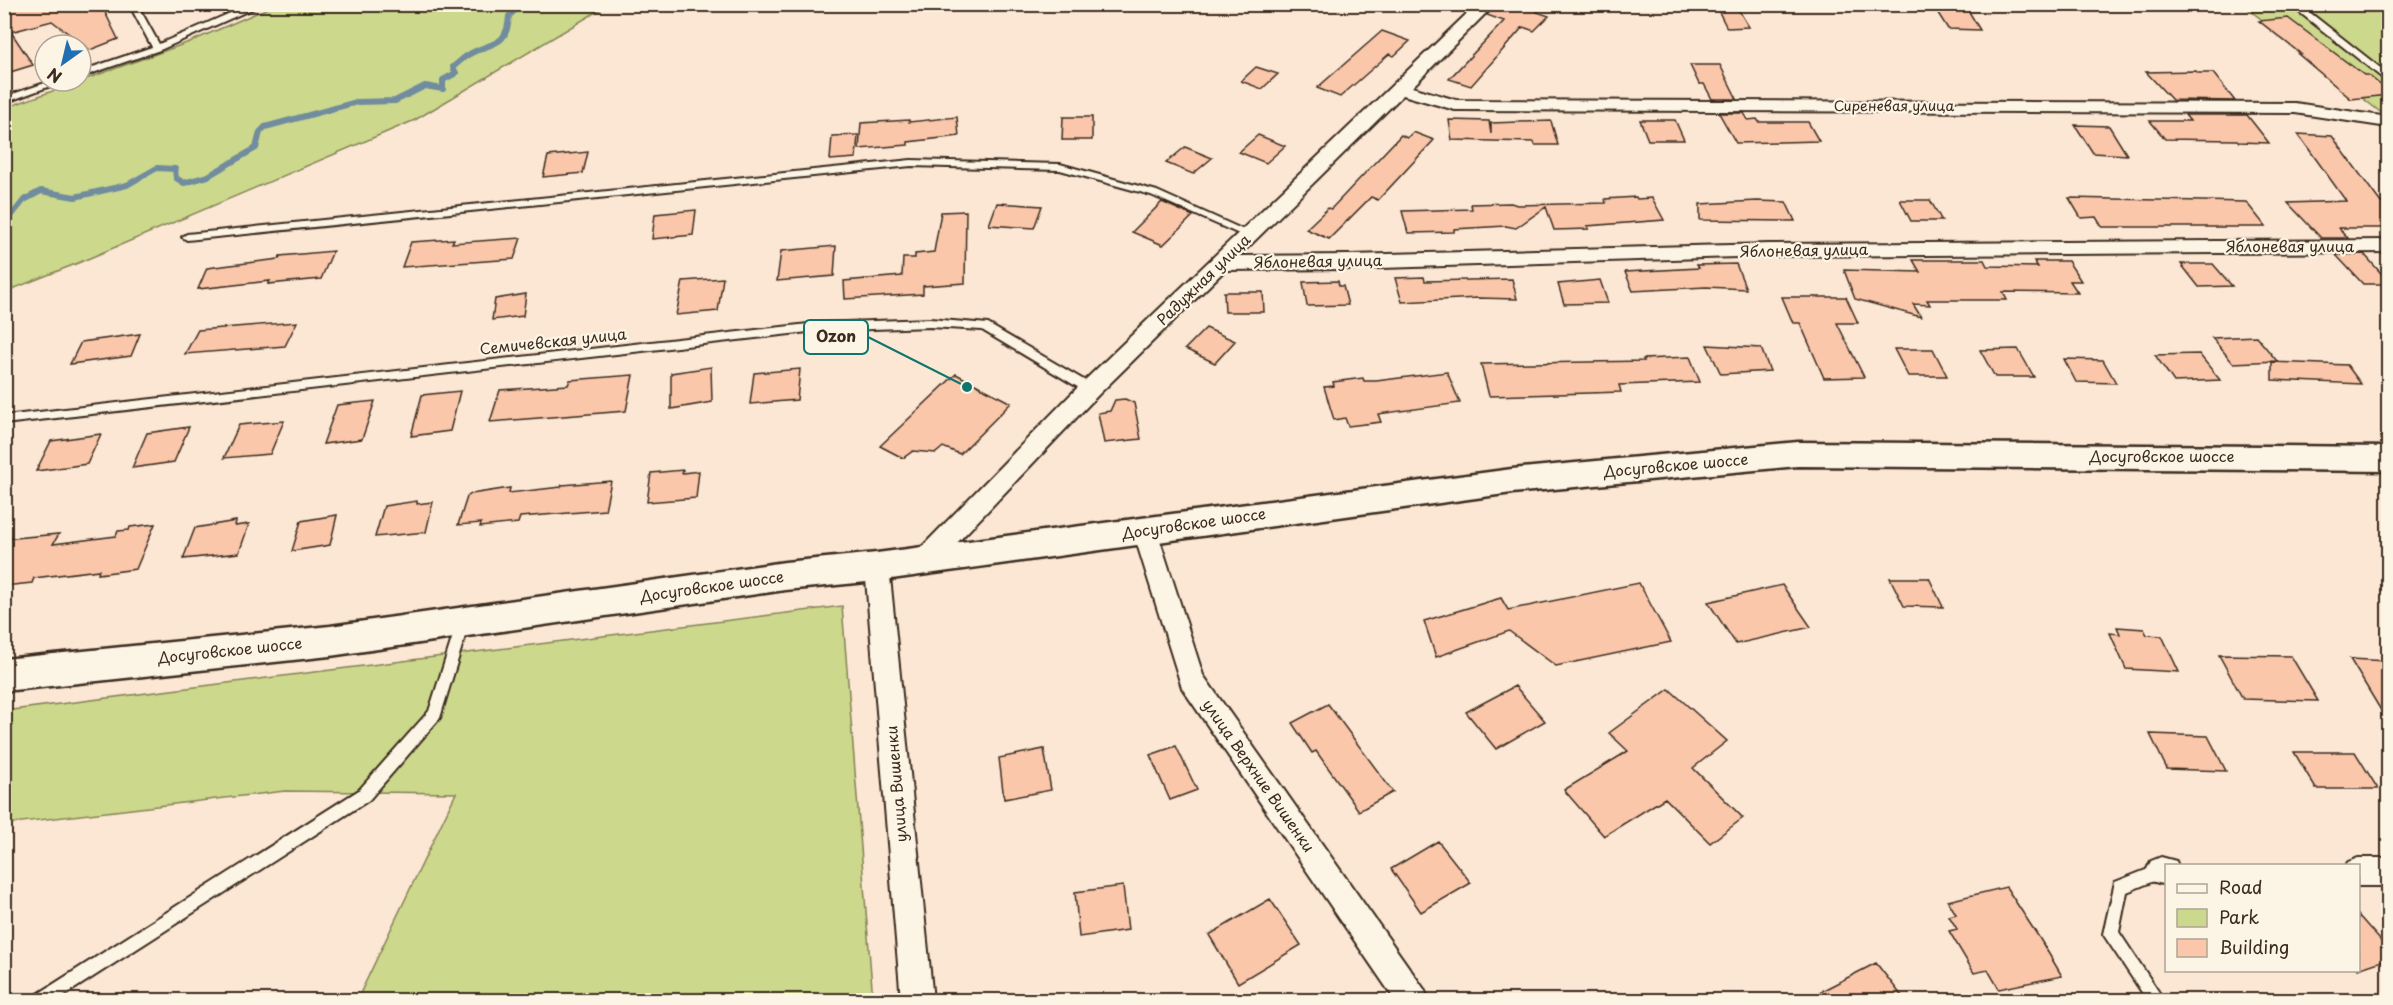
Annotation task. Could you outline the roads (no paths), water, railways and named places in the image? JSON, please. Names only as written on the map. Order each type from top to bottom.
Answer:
[{"type":"main road","name":"Досуговское шоссе","points":[[4,675],[330,641],[785,576],[877,567],[1512,482],[1798,454],[2388,459]]},
{"type":"street","name":"Радужная улица","points":[[926,559],[1090,389],[1487,4]]},
{"type":"street","name":"Сиреневая улица","points":[[1400,89],[1455,105],[2295,108],[2388,122]]},
{"type":"street","name":"Яблоневая улица","points":[[1220,263],[1350,262],[1769,250],[2388,246]]},
{"type":"street","name":"улица Верхние Вишенки","points":[[1145,531],[1191,680],[1413,1000]]},
{"type":"street","name":"улица Вишенки","points":[[877,567],[917,1000]]},
{"type":"street","points":[[2360,872],[2388,872]]},
{"type":"lane","points":[[133,4],[157,48]]},
{"type":"lane","points":[[93,70],[157,48],[260,4]]},
{"type":"lane","points":[[2293,4],[2388,77]]},
{"type":"lane","points":[[4,100],[33,90]]},
{"type":"lane","points":[[187,237],[911,163],[1060,167],[1154,193],[1250,235]]},
{"type":"lane","name":"Семичевская улица","points":[[4,420],[817,327],[930,323],[984,327],[1090,389]]},
{"type":"lane","points":[[44,1000],[364,795],[435,714],[463,622]]},
{"type":"lane","points":[[2156,1000],[2111,934],[2120,887],[2164,871]]},
{"type":"waterway","points":[[4,225],[24,200],[41,191],[75,197],[127,185],[157,168],[175,169],[176,178],[184,183],[208,176],[256,148],[260,132],[265,127],[357,102],[395,101],[425,86],[443,89],[443,80],[456,73],[453,67],[468,55],[501,39],[508,27],[509,16],[519,6],[517,4]]},
{"type":"place","name":"Ozon","points":[[967,387]]}]
